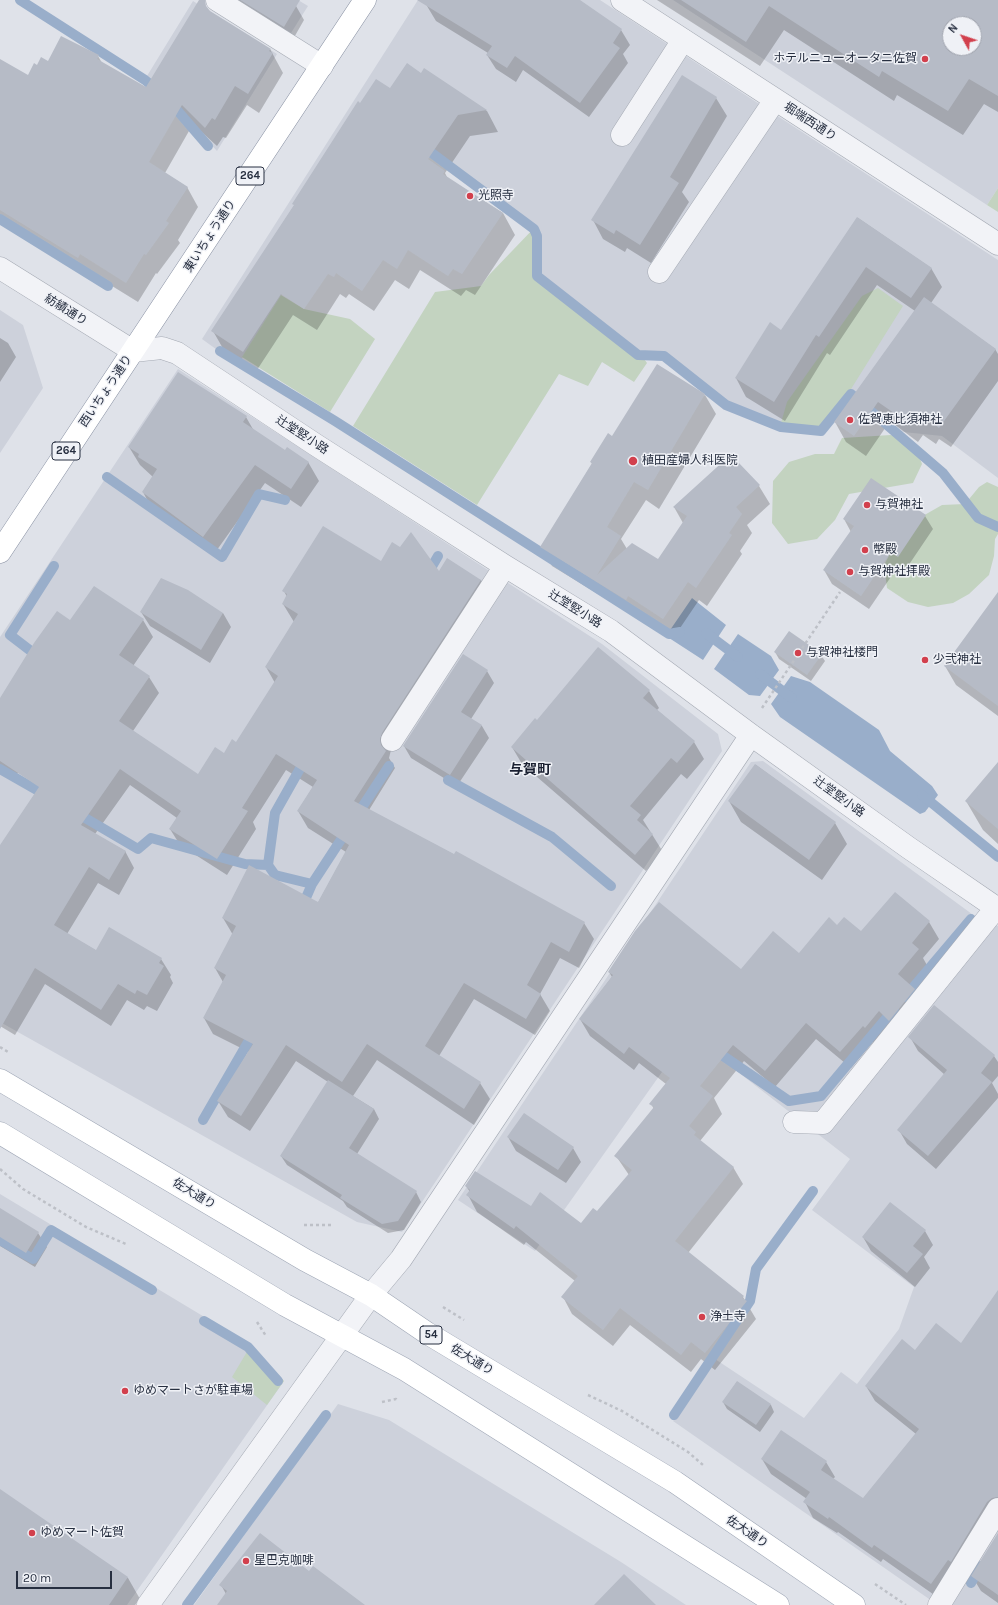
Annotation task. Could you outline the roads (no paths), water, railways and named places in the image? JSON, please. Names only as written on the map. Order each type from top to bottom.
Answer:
[{"type":"main road","name":"東いちょう通り","points":[[133,351],[365,0]]},
{"type":"main road","name":"西いちょう通り","points":[[0,552],[133,351]]},
{"type":"main road","name":"佐大通り","points":[[0,1080],[305,1260],[371,1295],[427,1333],[675,1482],[854,1605]]},
{"type":"main road","points":[[0,1133],[285,1305],[404,1369],[778,1605]]},
{"type":"street","points":[[216,0],[322,66]]},
{"type":"street","name":"堀端西通り","points":[[622,0],[998,244]]},
{"type":"street","points":[[622,135],[684,40]]},
{"type":"street","points":[[659,272],[775,100]]},
{"type":"street","name":"紡績通り","points":[[0,268],[133,351]]},
{"type":"street","name":"辻堂竪小路","points":[[133,351],[162,348],[177,353],[316,445],[505,566],[611,631],[751,735],[997,908]]},
{"type":"street","points":[[392,740],[505,566]]},
{"type":"street","points":[[148,1605],[371,1295],[405,1253],[751,735]]},
{"type":"street","points":[[794,1122],[823,1123],[997,908]]},
{"type":"street","points":[[939,1605],[998,1510]]},
{"type":"water","points":[[692,598],[726,625],[703,660],[666,636]]},
{"type":"water","points":[[738,634],[771,656],[779,670],[760,696],[749,695],[714,669]]},
{"type":"water","points":[[791,676],[810,682],[879,730],[890,751],[932,786],[938,795],[925,812],[920,814],[780,717],[771,704]]},
{"type":"waterway","points":[[20,0],[145,80],[158,91]]},
{"type":"waterway","points":[[170,102],[208,146]]},
{"type":"waterway","points":[[421,145],[534,229],[537,236],[537,276],[638,355],[664,356],[726,405],[781,427],[821,431],[851,394],[943,473],[978,518],[998,527]]},
{"type":"waterway","points":[[0,219],[108,286]]},
{"type":"waterway","points":[[220,351],[335,421],[669,634],[680,632]]},
{"type":"waterway","points":[[107,477],[222,557],[259,494],[285,500]]},
{"type":"waterway","points":[[427,575],[438,556]]},
{"type":"waterway","points":[[40,658],[10,635],[54,566]]},
{"type":"waterway","points":[[706,633],[738,657]]},
{"type":"waterway","points":[[760,674],[792,698]]},
{"type":"waterway","points":[[306,758],[275,813],[268,865],[275,875],[312,884]]},
{"type":"waterway","points":[[302,907],[312,884],[389,766]]},
{"type":"waterway","points":[[0,769],[49,797]]},
{"type":"waterway","points":[[448,780],[552,837],[611,886]]},
{"type":"waterway","points":[[922,795],[998,857]]},
{"type":"waterway","points":[[75,812],[138,849],[151,838],[245,864],[268,865]]},
{"type":"waterway","points":[[905,997],[971,919]]},
{"type":"waterway","points":[[713,1049],[789,1101],[821,1096],[894,1009]]},
{"type":"waterway","points":[[203,1120],[255,1030]]},
{"type":"waterway","points":[[674,1415],[750,1301],[756,1269],[813,1191]]},
{"type":"waterway","points":[[0,1240],[33,1259],[51,1230],[152,1290]]},
{"type":"waterway","points":[[204,1321],[248,1347],[278,1381]]},
{"type":"waterway","points":[[187,1605],[326,1415]]},
{"type":"waterway","points":[[971,1583],[981,1566]]},
{"type":"place","name":"ホテルニューオータニ佐賀","points":[[925,59]]},
{"type":"place","name":"光照寺","points":[[470,196]]},
{"type":"place","name":"佐賀恵比須神社","points":[[850,420]]},
{"type":"place","name":"植田産婦人科医院","points":[[633,461]]},
{"type":"place","name":"与賀神社","points":[[867,505]]},
{"type":"place","name":"幣殿","points":[[865,550]]},
{"type":"place","name":"与賀神社拝殿","points":[[850,572]]},
{"type":"place","name":"与賀神社楼門","points":[[798,653]]},
{"type":"place","name":"少弐神社","points":[[925,660]]},
{"type":"place","name":"浄土寺","points":[[702,1317]]},
{"type":"place","name":"ゆめマートさが駐車場","points":[[125,1391]]},
{"type":"place","name":"ゆめマート佐賀","points":[[32,1533]]},
{"type":"place","name":"星巴克咖啡","points":[[246,1561]]},
{"type":"district","name":"与賀町","points":[[530,770]]}]
